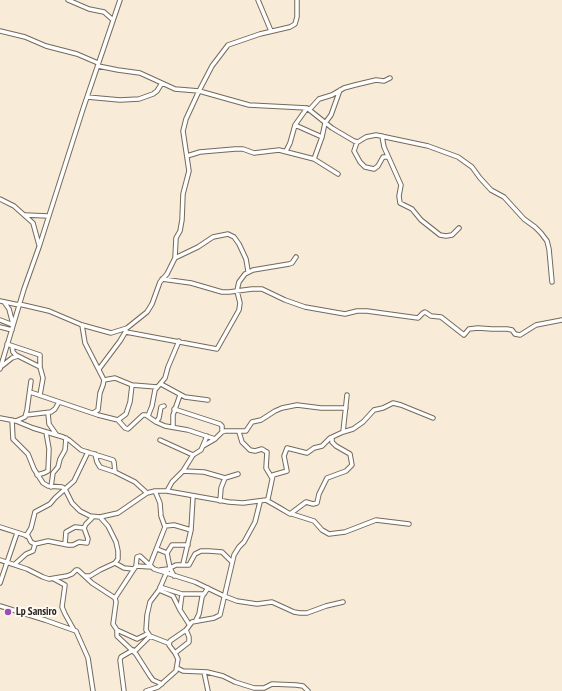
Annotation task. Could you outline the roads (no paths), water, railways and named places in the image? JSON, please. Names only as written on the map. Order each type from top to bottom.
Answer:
[{"type":"street","points":[[68,0],[89,9],[104,12],[113,20]]},
{"type":"street","points":[[258,0],[271,31]]},
{"type":"street","points":[[99,368],[126,330],[147,312],[162,279],[167,274],[175,258],[176,238],[180,231],[182,220],[182,194],[189,171],[183,131],[186,119],[212,66],[228,45],[271,31],[290,27],[295,24],[298,17],[297,0]]},
{"type":"street","points":[[0,368],[19,305],[119,1]]},
{"type":"street","points":[[0,31],[25,37],[46,46],[77,54],[98,65],[140,73],[179,90],[199,91],[256,106],[309,108],[325,123],[345,137],[357,142]]},
{"type":"street","points":[[286,151],[295,125],[309,108],[319,99],[355,85],[376,80],[384,81],[390,78]]},
{"type":"street","points":[[87,97],[120,100],[139,99],[153,94],[162,83]]},
{"type":"street","points":[[314,159],[322,137],[325,123],[331,115],[340,90]]},
{"type":"street","points":[[295,125],[322,137]]},
{"type":"street","points":[[388,157],[383,157],[378,166],[374,169],[365,167],[360,162],[354,151],[357,142],[369,136],[376,135],[431,147],[454,155],[470,165],[491,190],[504,197],[524,219],[541,233],[547,241],[552,282]]},
{"type":"street","points":[[382,136],[384,147],[401,186],[399,196],[400,203],[412,209],[421,220],[440,235],[452,236],[459,228]]},
{"type":"street","points":[[187,156],[200,152],[235,149],[244,149],[254,153],[277,149],[314,159],[338,174]]},
{"type":"street","points":[[0,199],[14,206],[25,215],[35,227],[39,245]]},
{"type":"street","points":[[25,215],[48,216]]},
{"type":"street","points":[[175,258],[198,247],[213,237],[224,234],[231,235],[234,237],[243,252],[248,271]]},
{"type":"street","points":[[0,301],[49,311],[82,325],[111,333],[126,330],[154,338],[179,341],[217,349],[239,310],[240,303],[237,291],[239,282],[248,271],[289,264],[292,263],[296,257]]},
{"type":"street","points":[[162,279],[191,283],[222,292],[252,288],[262,289],[285,300],[305,307],[345,314],[367,311],[418,318],[425,312],[431,316],[441,317],[464,334],[470,328],[478,328],[507,329],[520,335],[536,325],[562,320]]},
{"type":"street","points":[[4,302],[9,309],[13,325]]},
{"type":"street","points":[[0,320],[13,325]]},
{"type":"street","points":[[82,325],[85,343],[104,380],[100,393],[98,413]]},
{"type":"street","points":[[0,327],[12,330]]},
{"type":"street","points":[[148,416],[152,406],[154,392],[165,378],[168,366],[179,341]]},
{"type":"street","points":[[7,344],[40,355],[40,365],[43,378],[40,395]]},
{"type":"street","points":[[12,346],[13,352],[18,356],[40,365]]},
{"type":"street","points":[[0,368],[12,358],[18,356]]},
{"type":"street","points":[[104,380],[115,378],[132,385],[157,387]]},
{"type":"street","points":[[26,415],[32,381]]},
{"type":"street","points":[[161,384],[180,395],[208,400]]},
{"type":"street","points":[[118,420],[126,414],[130,402],[132,385]]},
{"type":"street","points":[[30,392],[118,420],[125,428],[128,428],[143,415],[148,416],[165,426],[188,430],[215,439]]},
{"type":"street","points":[[343,432],[347,394]]},
{"type":"street","points":[[173,427],[174,409],[180,395]]},
{"type":"street","points":[[0,418],[14,420],[21,419],[26,415],[48,413],[55,409],[59,402]]},
{"type":"street","points":[[271,476],[288,471],[284,456],[287,448],[307,453],[363,422],[374,410],[383,408],[393,403],[402,405],[433,418]]},
{"type":"street","points":[[167,492],[172,482],[184,470],[193,455],[199,452],[204,446],[215,439],[222,432],[246,431],[252,422],[259,421],[282,408],[297,405],[321,408],[346,408]]},
{"type":"street","points":[[152,406],[160,409]]},
{"type":"street","points":[[156,422],[159,418],[160,409],[164,406]]},
{"type":"street","points":[[174,409],[222,425],[222,432]]},
{"type":"street","points":[[48,413],[50,424],[56,434]]},
{"type":"street","points":[[0,421],[7,419]]},
{"type":"street","points":[[14,420],[23,425],[66,438],[81,450],[85,457]]},
{"type":"street","points":[[14,420],[13,439],[28,454],[34,469],[45,485],[62,487],[65,489],[72,503],[80,511],[93,517],[118,513],[147,493],[155,491],[236,503],[260,502],[268,499],[271,476],[266,468],[266,452],[262,449],[255,451],[250,450],[242,442],[239,432]]},
{"type":"street","points":[[37,474],[48,471],[49,449],[45,431],[50,424]]},
{"type":"street","points":[[204,446],[207,436]]},
{"type":"street","points":[[52,486],[53,473],[58,467],[65,450],[66,438]]},
{"type":"street","points":[[160,440],[193,455]]},
{"type":"street","points":[[292,514],[306,502],[313,504],[317,503],[319,494],[327,478],[346,471],[352,465],[350,454],[339,448],[332,440]]},
{"type":"street","points":[[81,450],[113,460],[115,472]]},
{"type":"street","points":[[26,536],[31,528],[34,512],[47,506],[74,481],[88,452]]},
{"type":"street","points":[[95,454],[96,462],[100,467],[115,472],[135,482],[147,493]]},
{"type":"street","points":[[184,470],[204,472],[225,478],[238,474]]},
{"type":"street","points":[[220,501],[221,488],[225,478]]},
{"type":"street","points":[[151,566],[164,526],[161,516],[160,503],[155,491]]},
{"type":"street","points":[[183,564],[191,530],[192,497]]},
{"type":"street","points":[[266,500],[288,514],[314,520],[322,530],[329,534],[345,532],[376,520],[409,524]]},
{"type":"street","points":[[168,643],[186,630],[189,624],[196,620],[217,617],[221,612],[236,550],[244,542],[256,522],[260,502]]},
{"type":"street","points":[[84,528],[93,517]]},
{"type":"street","points":[[84,576],[90,576],[115,563],[118,559],[117,546],[108,526],[100,517]]},
{"type":"street","points":[[164,526],[177,526],[191,530]]},
{"type":"street","points":[[65,544],[66,532],[75,527],[84,528]]},
{"type":"street","points":[[0,528],[26,536],[35,544],[48,540],[65,544],[73,544],[79,542],[87,543],[88,539],[84,528]]},
{"type":"street","points":[[0,583],[17,533]]},
{"type":"street","points":[[15,564],[26,554],[33,551],[35,544]]},
{"type":"street","points":[[174,576],[169,568],[166,553],[172,545],[188,545]]},
{"type":"street","points":[[157,549],[166,553]]},
{"type":"street","points":[[159,570],[176,565],[189,565],[196,554],[206,551],[222,552],[232,562]]},
{"type":"street","points":[[149,635],[137,639],[117,630],[113,624],[116,602],[115,598],[135,568],[138,556],[142,557],[151,566],[166,574],[190,580],[224,596],[252,603],[275,603],[288,610],[307,613],[343,602]]},
{"type":"street","points":[[0,560],[15,564],[65,585],[62,606],[65,614],[82,642],[88,658],[93,691]]},
{"type":"street","points":[[115,563],[124,568],[151,566]]},
{"type":"street","points":[[146,691],[152,690],[162,684],[178,668],[178,659],[168,643],[149,635],[146,630],[148,609],[152,598],[169,568]]},
{"type":"street","points":[[53,579],[70,575],[77,570],[92,583],[115,598]]},
{"type":"street","points":[[159,588],[182,594],[204,594]]},
{"type":"street","points":[[159,588],[173,596],[189,624]]},
{"type":"street","points":[[196,620],[200,614],[201,602],[204,594],[208,588]]},
{"type":"street","points":[[180,610],[182,594]]},
{"type":"street","points":[[0,606],[74,630]]},
{"type":"street","points":[[117,630],[117,636],[134,651],[153,680],[162,684]]},
{"type":"street","points":[[175,652],[189,642],[189,637],[186,630]]},
{"type":"street","points":[[124,691],[120,660],[121,657],[134,651],[149,635]]},
{"type":"street","points":[[178,668],[183,671],[204,672],[223,676],[254,688],[264,688],[272,684],[296,685],[303,686],[308,691]]},
{"type":"street","points":[[204,672],[208,691]]},
{"type":"street","points":[[152,690],[153,680]]},
{"type":"place","name":"Lp Sansiro","points":[[8,612]]}]
